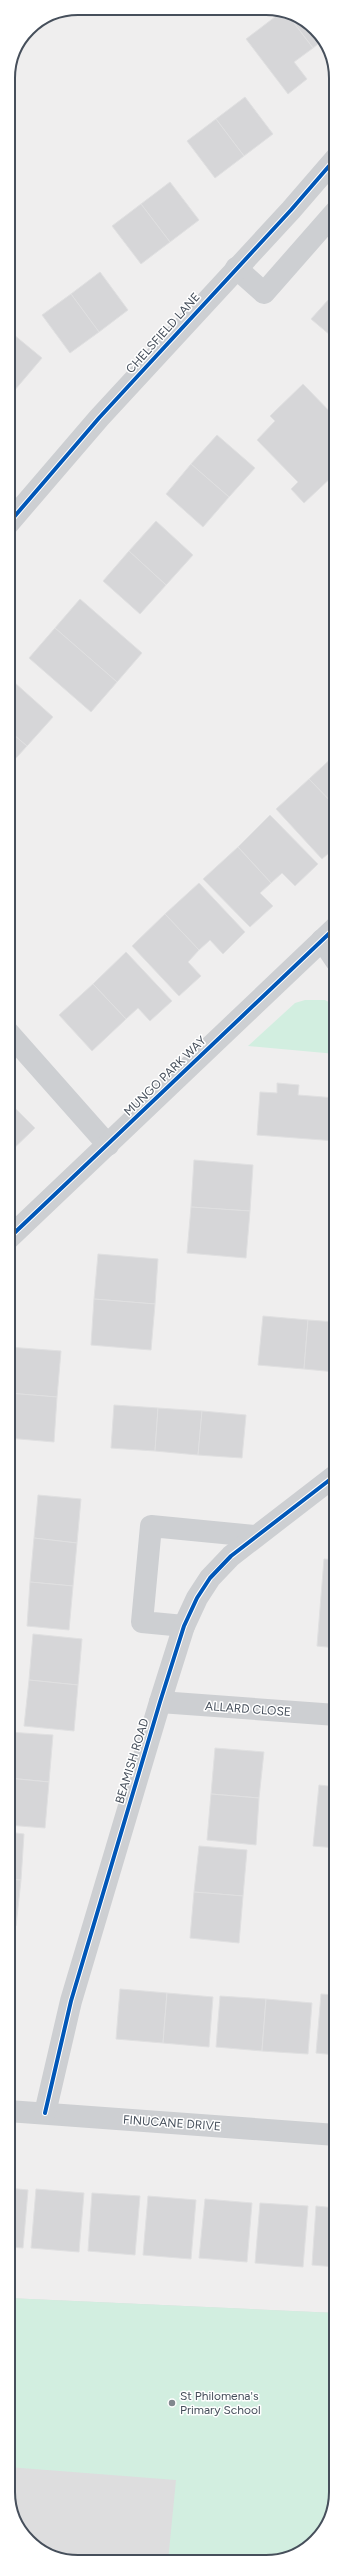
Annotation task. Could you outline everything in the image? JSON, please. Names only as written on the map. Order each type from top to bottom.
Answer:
[{"type":"street","name":"CHELSFIELD LANE","points":[[15,516],[99,418],[291,210],[329,166]]},
{"type":"street","points":[[236,268],[264,293],[329,219]]},
{"type":"street","name":"MUNGO PARK WAY","points":[[15,1232],[329,933]]},
{"type":"street","points":[[15,1040],[108,1145]]},
{"type":"street","name":"BEAMISH ROAD","points":[[45,2113],[71,2001],[184,1626],[197,1598],[210,1578],[254,1536],[329,1480]]},
{"type":"street","points":[[184,1626],[142,1622],[151,1526],[254,1536]]},
{"type":"street","name":"ALLARD CLOSE","points":[[160,1702],[329,1714]]},
{"type":"street","name":"FINUCANE DRIVE","points":[[15,2111],[329,2134]]},
{"type":"shaded area","name":"St Philomena's Primary School","points":[[15,2298],[329,2313],[329,2492],[328,2504],[324,2516],[311,2537],[294,2549],[270,2555],[78,2555],[58,2552],[46,2547],[31,2534],[23,2524],[17,2508],[15,2496]]},
{"type":"green space","points":[[305,1000],[325,1000],[329,1002],[329,1053],[248,1046],[295,1003]]},
{"type":"green space","name":"St Philomena's Primary School","points":[[15,2298],[329,2313],[329,2492],[328,2504],[324,2516],[311,2537],[294,2549],[270,2555],[169,2555],[176,2480],[15,2468]]},
{"type":"building","points":[[276,16],[293,22],[313,48],[294,62],[307,79],[288,94],[246,39]]},
{"type":"building","points":[[293,22],[308,31],[316,40],[319,44],[313,48]]},
{"type":"building","points":[[245,97],[273,134],[244,156],[216,119]]},
{"type":"building","points":[[216,119],[244,156],[215,178],[187,141]]},
{"type":"building","points":[[170,182],[199,220],[170,242],[141,204]]},
{"type":"building","points":[[141,204],[170,242],[141,264],[112,226]]},
{"type":"building","points":[[100,272],[128,310],[99,332],[71,294]]},
{"type":"building","points":[[71,294],[99,332],[70,353],[42,315]]},
{"type":"building","points":[[329,299],[329,334],[311,319]]},
{"type":"building","points":[[15,336],[42,358],[15,390]]},
{"type":"building","points":[[303,384],[329,411],[329,480],[304,503],[291,489],[298,482],[257,440],[275,421],[270,416]]},
{"type":"building","points":[[217,435],[255,468],[229,497],[191,464]]},
{"type":"building","points":[[191,464],[229,497],[203,527],[166,494]]},
{"type":"building","points":[[156,521],[193,555],[166,585],[129,551]]},
{"type":"building","points":[[129,551],[166,585],[140,614],[103,581]]},
{"type":"building","points":[[80,599],[142,653],[117,682],[55,628]]},
{"type":"building","points":[[55,628],[117,682],[91,712],[29,658]]},
{"type":"building","points":[[15,683],[53,717],[27,746],[15,736]]},
{"type":"building","points":[[15,736],[27,746],[15,759]]},
{"type":"building","points":[[329,760],[329,800],[309,779]]},
{"type":"building","points":[[309,779],[329,800],[329,853],[322,859],[276,809]]},
{"type":"building","points":[[270,815],[318,864],[295,886],[282,873],[271,883],[238,847]]},
{"type":"building","points":[[238,847],[271,883],[260,893],[273,906],[250,927],[203,879]]},
{"type":"building","points":[[199,883],[245,932],[223,954],[210,940],[199,950],[165,914]]},
{"type":"building","points":[[165,914],[199,950],[188,962],[201,976],[179,996],[132,946]]},
{"type":"building","points":[[126,952],[172,1001],[150,1021],[138,1008],[126,1019],[93,984]]},
{"type":"building","points":[[93,984],[126,1019],[92,1051],[59,1015]]},
{"type":"building","points":[[277,1083],[299,1085],[298,1095],[329,1097],[329,1140],[257,1135],[260,1092],[277,1093]]},
{"type":"building","points":[[15,1108],[35,1128],[15,1147]]},
{"type":"building","points":[[194,1160],[253,1165],[250,1211],[191,1207]]},
{"type":"building","points":[[191,1207],[250,1211],[246,1258],[187,1253]]},
{"type":"building","points":[[98,1254],[158,1259],[155,1304],[94,1299]]},
{"type":"building","points":[[94,1299],[155,1304],[151,1350],[91,1345]]},
{"type":"building","points":[[263,1316],[308,1320],[304,1369],[258,1365]]},
{"type":"building","points":[[308,1320],[329,1322],[329,1371],[304,1369]]},
{"type":"building","points":[[15,1348],[61,1351],[57,1397],[15,1394]]},
{"type":"building","points":[[15,1394],[57,1397],[54,1442],[15,1439]]},
{"type":"building","points":[[114,1405],[158,1408],[155,1451],[111,1448]]},
{"type":"building","points":[[158,1408],[202,1411],[198,1455],[155,1451]]},
{"type":"building","points":[[202,1411],[246,1415],[242,1458],[198,1455]]},
{"type":"building","points":[[38,1495],[81,1499],[77,1543],[34,1538]]},
{"type":"building","points":[[34,1538],[77,1543],[73,1586],[30,1582]]},
{"type":"building","points":[[324,1559],[329,1559],[329,1647],[317,1646]]},
{"type":"building","points":[[30,1582],[73,1586],[69,1630],[27,1626]]},
{"type":"building","points":[[33,1634],[82,1639],[78,1685],[29,1680]]},
{"type":"building","points":[[29,1680],[78,1685],[74,1731],[24,1726]]},
{"type":"building","points":[[15,1732],[53,1735],[49,1782],[15,1779]]},
{"type":"building","points":[[215,1748],[264,1752],[259,1798],[211,1794]]},
{"type":"building","points":[[15,1779],[49,1782],[45,1828],[15,1826]]},
{"type":"building","points":[[319,1785],[329,1786],[329,1847],[313,1846]]},
{"type":"building","points":[[211,1794],[259,1798],[256,1845],[207,1840]]},
{"type":"building","points":[[15,1833],[24,1834],[21,1880],[15,1880]]},
{"type":"building","points":[[199,1846],[247,1850],[243,1896],[194,1892]]},
{"type":"building","points":[[15,1880],[21,1880],[15,1926]]},
{"type":"building","points":[[194,1892],[243,1896],[239,1943],[190,1938]]},
{"type":"building","points":[[120,1989],[167,1993],[163,2043],[116,2039]]},
{"type":"building","points":[[167,1993],[213,1997],[209,2047],[163,2043]]},
{"type":"building","points":[[321,1994],[329,1995],[329,2054],[316,2053]]},
{"type":"building","points":[[220,1996],[266,1999],[262,2051],[216,2047]]},
{"type":"building","points":[[266,1999],[312,2003],[308,2054],[262,2051]]},
{"type":"building","points":[[15,2189],[28,2190],[23,2248],[15,2247]]},
{"type":"building","points":[[36,2189],[84,2193],[79,2252],[31,2248]]},
{"type":"building","points":[[92,2193],[140,2196],[135,2255],[88,2251]]},
{"type":"building","points":[[148,2196],[196,2200],[191,2259],[143,2255]]},
{"type":"building","points":[[205,2199],[252,2203],[247,2262],[199,2258]]},
{"type":"building","points":[[260,2203],[308,2206],[303,2267],[255,2263]]},
{"type":"building","points":[[316,2206],[329,2207],[329,2266],[312,2265]]},
{"type":"cycle path","points":[[15,516],[99,418],[291,210],[329,166]]},
{"type":"cycle path","points":[[15,1232],[329,934]]},
{"type":"cycle path","points":[[45,2113],[71,2001],[184,1626],[197,1598],[210,1578],[231,1556],[329,1480]]},
{"type":"place","name":"St Philomena's Primary School","points":[[172,2403]]}]
